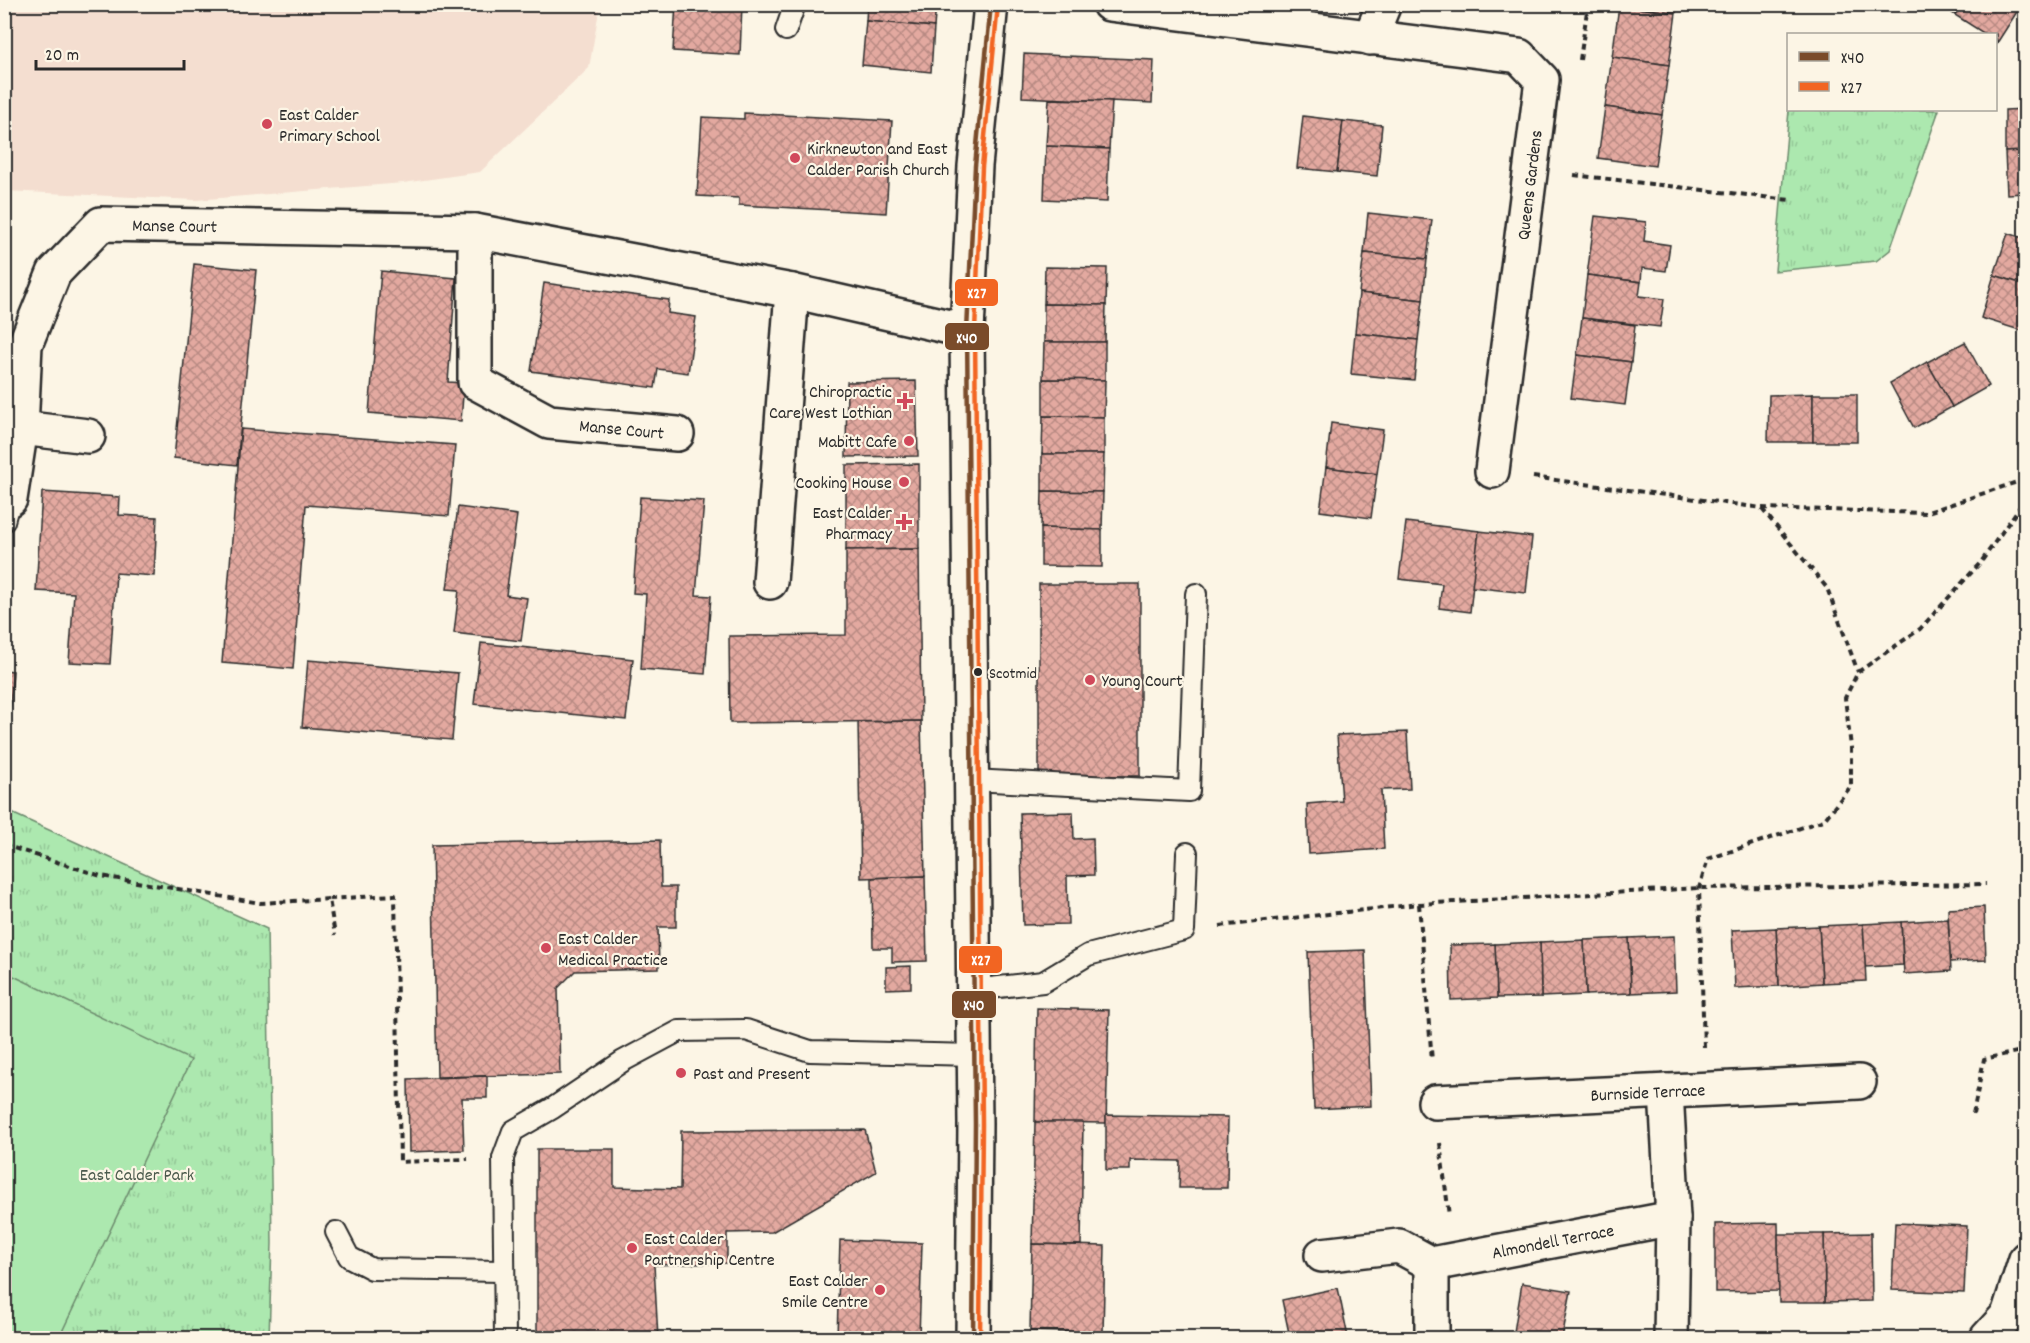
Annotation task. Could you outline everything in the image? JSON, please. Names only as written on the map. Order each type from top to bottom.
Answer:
[{"type":"street","points":[[973,1338],[974,1055],[967,331],[975,166],[991,4]]},
{"type":"street","name":"Queens Gardens","points":[[1109,4],[1519,56],[1542,80],[1492,471]]},
{"type":"street","points":[[1370,38],[1384,4]]},
{"type":"street","name":"Manse Court","points":[[7,510],[21,428],[25,345],[54,273],[101,224],[475,231],[792,291],[967,331]]},
{"type":"street","name":"Manse Court","points":[[475,231],[475,382],[549,422],[677,434]]},
{"type":"street","points":[[770,582],[792,291]]},
{"type":"street","points":[[21,428],[88,436]]},
{"type":"street","name":"Burnside Terrace","points":[[1435,1102],[1859,1082]]},
{"type":"street","points":[[1666,1091],[1673,1218],[1671,1338]]},
{"type":"street","name":"Almondell Terrace","points":[[1432,1264],[1673,1218]]},
{"type":"street","points":[[1322,1255],[1399,1246],[1432,1264],[1432,1336]]},
{"type":"street","points":[[1987,1338],[2008,1315],[2025,1259]]},
{"type":"lane","points":[[786,30],[795,4]]},
{"type":"lane","points":[[972,780],[1189,791],[1196,594]]},
{"type":"lane","points":[[973,990],[1043,982],[1088,955],[1184,930],[1187,853]]},
{"type":"lane","points":[[505,1338],[502,1271],[503,1158],[513,1131],[553,1108],[623,1061],[679,1031],[746,1030],[810,1051],[974,1055]]},
{"type":"lane","points":[[336,1232],[349,1257],[372,1269],[502,1271]]},
{"type":"path","points":[[1531,170],[1790,200]]},
{"type":"path","points":[[1492,471],[1762,508],[1925,513],[2025,479]]},
{"type":"path","points":[[1705,1089],[1699,888],[1708,858],[1824,820],[1851,786],[1851,747],[1845,698],[1858,672],[1920,629],[1981,562],[2025,498]]},
{"type":"path","points":[[1762,508],[1827,588],[1858,672]]},
{"type":"path","points":[[4,845],[100,876],[260,903],[395,895],[400,1162],[503,1158]]},
{"type":"path","points":[[1184,930],[1419,904],[1699,888],[1986,884]]},
{"type":"path","points":[[329,900],[335,935]]},
{"type":"path","points":[[1973,1114],[1984,1059],[2025,1050]]},
{"type":"shaded area","name":"East Calder Primary School","points":[[5,4],[600,5],[589,68],[480,172],[403,183],[196,200],[5,191]]},
{"type":"green space","points":[[1789,111],[1939,111],[1890,250],[1876,261],[1775,271]]},
{"type":"green space","name":"East Calder Park","points":[[5,810],[267,929],[272,1243],[269,1338],[5,1338]]},
{"type":"green space","points":[[5,972],[191,1060],[59,1338],[5,1338]]},
{"type":"building","points":[[676,4],[742,4],[740,55],[673,51]]},
{"type":"building","points":[[867,4],[936,4],[934,27],[866,21]]},
{"type":"building","points":[[1619,4],[1677,4],[1676,13]]},
{"type":"building","points":[[1939,4],[1962,4],[1955,15]]},
{"type":"building","points":[[1962,4],[2022,4],[1997,43],[1997,33],[1983,33],[1955,15]]},
{"type":"building","points":[[1619,6],[1676,13],[1669,65],[1612,57]]},
{"type":"building","points":[[866,21],[934,27],[931,72],[862,65]]},
{"type":"building","points":[[1024,54],[1154,60],[1152,103],[1022,97]]},
{"type":"building","points":[[1612,57],[1669,65],[1662,115],[1605,107]]},
{"type":"building","points":[[1049,99],[1112,101],[1109,149],[1046,146]]},
{"type":"building","points":[[1605,107],[1662,115],[1655,166],[1598,158]]},
{"type":"building","points":[[2026,109],[2026,151],[2005,152],[2005,110]]},
{"type":"building","name":"Kirknewton and East Calder Parish Church","points":[[744,113],[892,121],[886,213],[739,205],[739,198],[697,196],[702,117],[744,119]]},
{"type":"building","points":[[1303,116],[1343,121],[1337,172],[1297,168]]},
{"type":"building","points":[[1343,121],[1382,125],[1377,176],[1337,172]]},
{"type":"building","points":[[1046,146],[1109,149],[1107,202],[1044,199]]},
{"type":"building","points":[[2026,151],[2026,193],[2007,194],[2005,152]]},
{"type":"building","points":[[1368,213],[1432,220],[1427,259],[1364,253]]},
{"type":"building","points":[[1595,216],[1646,222],[1644,241],[1670,245],[1666,271],[1642,268],[1641,282],[1587,275]]},
{"type":"building","points":[[2008,233],[2026,239],[2026,285],[1994,275]]},
{"type":"building","points":[[1364,253],[1427,259],[1423,300],[1359,293]]},
{"type":"building","points":[[194,264],[256,270],[237,465],[174,458]]},
{"type":"building","points":[[1045,267],[1107,268],[1106,305],[1044,304]]},
{"type":"building","points":[[381,271],[456,278],[448,382],[464,383],[461,421],[369,413]]},
{"type":"building","points":[[1587,275],[1641,282],[1639,296],[1664,299],[1660,327],[1582,318]]},
{"type":"building","points":[[1994,275],[2026,285],[2026,332],[1981,318]]},
{"type":"building","points":[[544,283],[669,300],[668,313],[696,317],[688,373],[658,369],[655,388],[531,371]]},
{"type":"building","points":[[1359,293],[1423,300],[1418,340],[1355,333]]},
{"type":"building","points":[[1044,304],[1106,305],[1105,342],[1044,342]]},
{"type":"building","points":[[1582,318],[1635,325],[1631,362],[1577,355]]},
{"type":"building","points":[[1355,333],[1418,340],[1414,380],[1351,374]]},
{"type":"building","points":[[1044,342],[1105,342],[1105,380],[1043,379]]},
{"type":"building","points":[[1965,342],[1989,386],[1952,407],[1927,362]]},
{"type":"building","points":[[1577,355],[1631,362],[1625,405],[1571,398]]},
{"type":"building","points":[[1927,362],[1952,407],[1914,428],[1890,383]]},
{"type":"building","points":[[1043,379],[1105,380],[1104,417],[1043,416]]},
{"type":"building","points":[[916,381],[918,456],[846,457],[847,382]]},
{"type":"building","points":[[1813,394],[1813,442],[1768,442],[1769,395]]},
{"type":"building","points":[[1813,394],[1857,394],[1857,442],[1813,442]]},
{"type":"building","points":[[1043,416],[1104,417],[1104,454],[1042,454]]},
{"type":"building","points":[[1331,423],[1383,430],[1377,474],[1326,467]]},
{"type":"building","points":[[241,429],[455,445],[449,516],[306,505],[293,669],[222,663]]},
{"type":"building","points":[[1042,454],[1104,454],[1103,492],[1042,491]]},
{"type":"building","points":[[919,464],[919,549],[846,550],[846,465]]},
{"type":"building","points":[[1326,467],[1377,474],[1371,518],[1320,511]]},
{"type":"building","points":[[1042,491],[1103,492],[1102,530],[1041,528]]},
{"type":"building","points":[[42,492],[120,497],[119,515],[157,517],[154,576],[116,573],[110,664],[69,662],[74,593],[36,591]]},
{"type":"building","points":[[640,497],[704,501],[696,595],[711,596],[705,674],[641,669],[646,594],[633,593]]},
{"type":"building","points":[[458,507],[517,515],[506,595],[527,598],[521,641],[454,633],[459,590],[447,589]]},
{"type":"building","points":[[1406,522],[1479,531],[1470,612],[1439,608],[1442,584],[1399,579]]},
{"type":"building","points":[[1041,528],[1102,530],[1102,567],[1041,566]]},
{"type":"building","points":[[1479,531],[1532,537],[1526,593],[1472,587]]},
{"type":"building","points":[[919,549],[921,721],[730,723],[729,636],[846,635],[846,550]]},
{"type":"building","name":"Young Court","points":[[1039,584],[1140,584],[1140,776],[1039,776]]},
{"type":"building","points":[[481,643],[633,659],[626,720],[474,704]]},
{"type":"building","points":[[308,660],[458,673],[452,740],[302,727]]},
{"type":"building","points":[[4,670],[13,671],[10,712],[4,711]]},
{"type":"building","points":[[921,721],[925,876],[861,878],[858,722]]},
{"type":"building","points":[[1407,732],[1410,789],[1381,790],[1384,849],[1309,854],[1307,804],[1342,801],[1337,735]]},
{"type":"building","points":[[1073,812],[1074,839],[1093,838],[1094,875],[1067,876],[1068,924],[1023,925],[1020,813]]},
{"type":"building","name":"East Calder Medical Practice","points":[[660,840],[661,887],[676,887],[676,927],[658,927],[659,969],[575,971],[558,988],[560,1074],[437,1077],[432,845]]},
{"type":"building","points":[[925,876],[927,961],[892,962],[892,948],[873,948],[872,878]]},
{"type":"building","points":[[1984,907],[1986,960],[1950,962],[1948,909]]},
{"type":"building","points":[[1948,919],[1951,971],[1904,974],[1901,922]]},
{"type":"building","points":[[1901,922],[1903,965],[1865,967],[1863,924]]},
{"type":"building","points":[[1863,924],[1866,981],[1822,983],[1819,926]]},
{"type":"building","points":[[1819,926],[1822,983],[1779,986],[1776,928]]},
{"type":"building","points":[[1776,928],[1779,986],[1735,988],[1732,930]]},
{"type":"building","points":[[1674,936],[1676,991],[1631,993],[1629,938]]},
{"type":"building","points":[[1629,938],[1631,993],[1586,995],[1584,940]]},
{"type":"building","points":[[1584,940],[1586,995],[1541,997],[1540,942]]},
{"type":"building","points":[[1540,942],[1541,997],[1497,998],[1495,944]]},
{"type":"building","points":[[1495,944],[1497,998],[1451,1000],[1450,945]]},
{"type":"building","points":[[1365,950],[1371,1106],[1314,1109],[1308,952]]},
{"type":"building","points":[[911,966],[911,988],[886,989],[886,967]]},
{"type":"building","points":[[1037,1008],[1109,1010],[1106,1123],[1035,1122]]},
{"type":"building","points":[[487,1076],[487,1098],[462,1098],[464,1150],[409,1152],[408,1079]]},
{"type":"building","points":[[1106,1115],[1228,1117],[1227,1188],[1179,1188],[1180,1161],[1130,1160],[1130,1170],[1106,1170]]},
{"type":"building","points":[[1035,1122],[1083,1122],[1081,1245],[1032,1244]]},
{"type":"building","name":"East Calder Partnership Centre","points":[[865,1130],[876,1172],[772,1232],[727,1233],[727,1263],[654,1265],[658,1338],[537,1338],[537,1149],[614,1149],[614,1187],[680,1189],[681,1131]]},
{"type":"building","points":[[1778,1223],[1779,1291],[1715,1292],[1715,1224]]},
{"type":"building","points":[[1895,1223],[1967,1226],[1964,1293],[1892,1290]]},
{"type":"building","points":[[1871,1233],[1872,1301],[1825,1302],[1824,1234]]},
{"type":"building","points":[[1778,1234],[1824,1234],[1825,1302],[1779,1302]]},
{"type":"building","name":"East Calder Smile Centre","points":[[840,1240],[922,1243],[919,1338],[837,1337]]},
{"type":"building","points":[[1032,1244],[1105,1246],[1103,1333],[1030,1331]]},
{"type":"building","points":[[1522,1283],[1571,1291],[1562,1338],[1513,1338]]},
{"type":"building","points":[[1338,1288],[1348,1337],[1290,1338],[1282,1300]]},
{"type":"transit line","name":"X40","points":[[973,1338],[975,1124],[967,331],[975,166],[991,4]]},
{"type":"transit line","name":"X27","points":[[980,1338],[982,1124],[975,331],[982,167],[998,5]]},
{"type":"place","name":"East Calder Primary School","points":[[267,124]]},
{"type":"place","name":"Kirknewton and East Calder Parish Church","points":[[795,158]]},
{"type":"place","name":"Chiropractic Care West Lothian","points":[[905,401]]},
{"type":"place","name":"Mabitt Cafe","points":[[909,441]]},
{"type":"place","name":"Cooking House","points":[[904,482]]},
{"type":"place","name":"East Calder Pharmacy","points":[[904,522]]},
{"type":"place","name":"Scotmid","points":[[978,672]]},
{"type":"place","name":"Young Court","points":[[1090,680]]},
{"type":"place","name":"East Calder Medical Practice","points":[[546,948]]},
{"type":"place","name":"Past and Present","points":[[681,1073]]},
{"type":"place","name":"East Calder Partnership Centre","points":[[632,1248]]},
{"type":"place","name":"East Calder Smile Centre","points":[[880,1290]]}]
